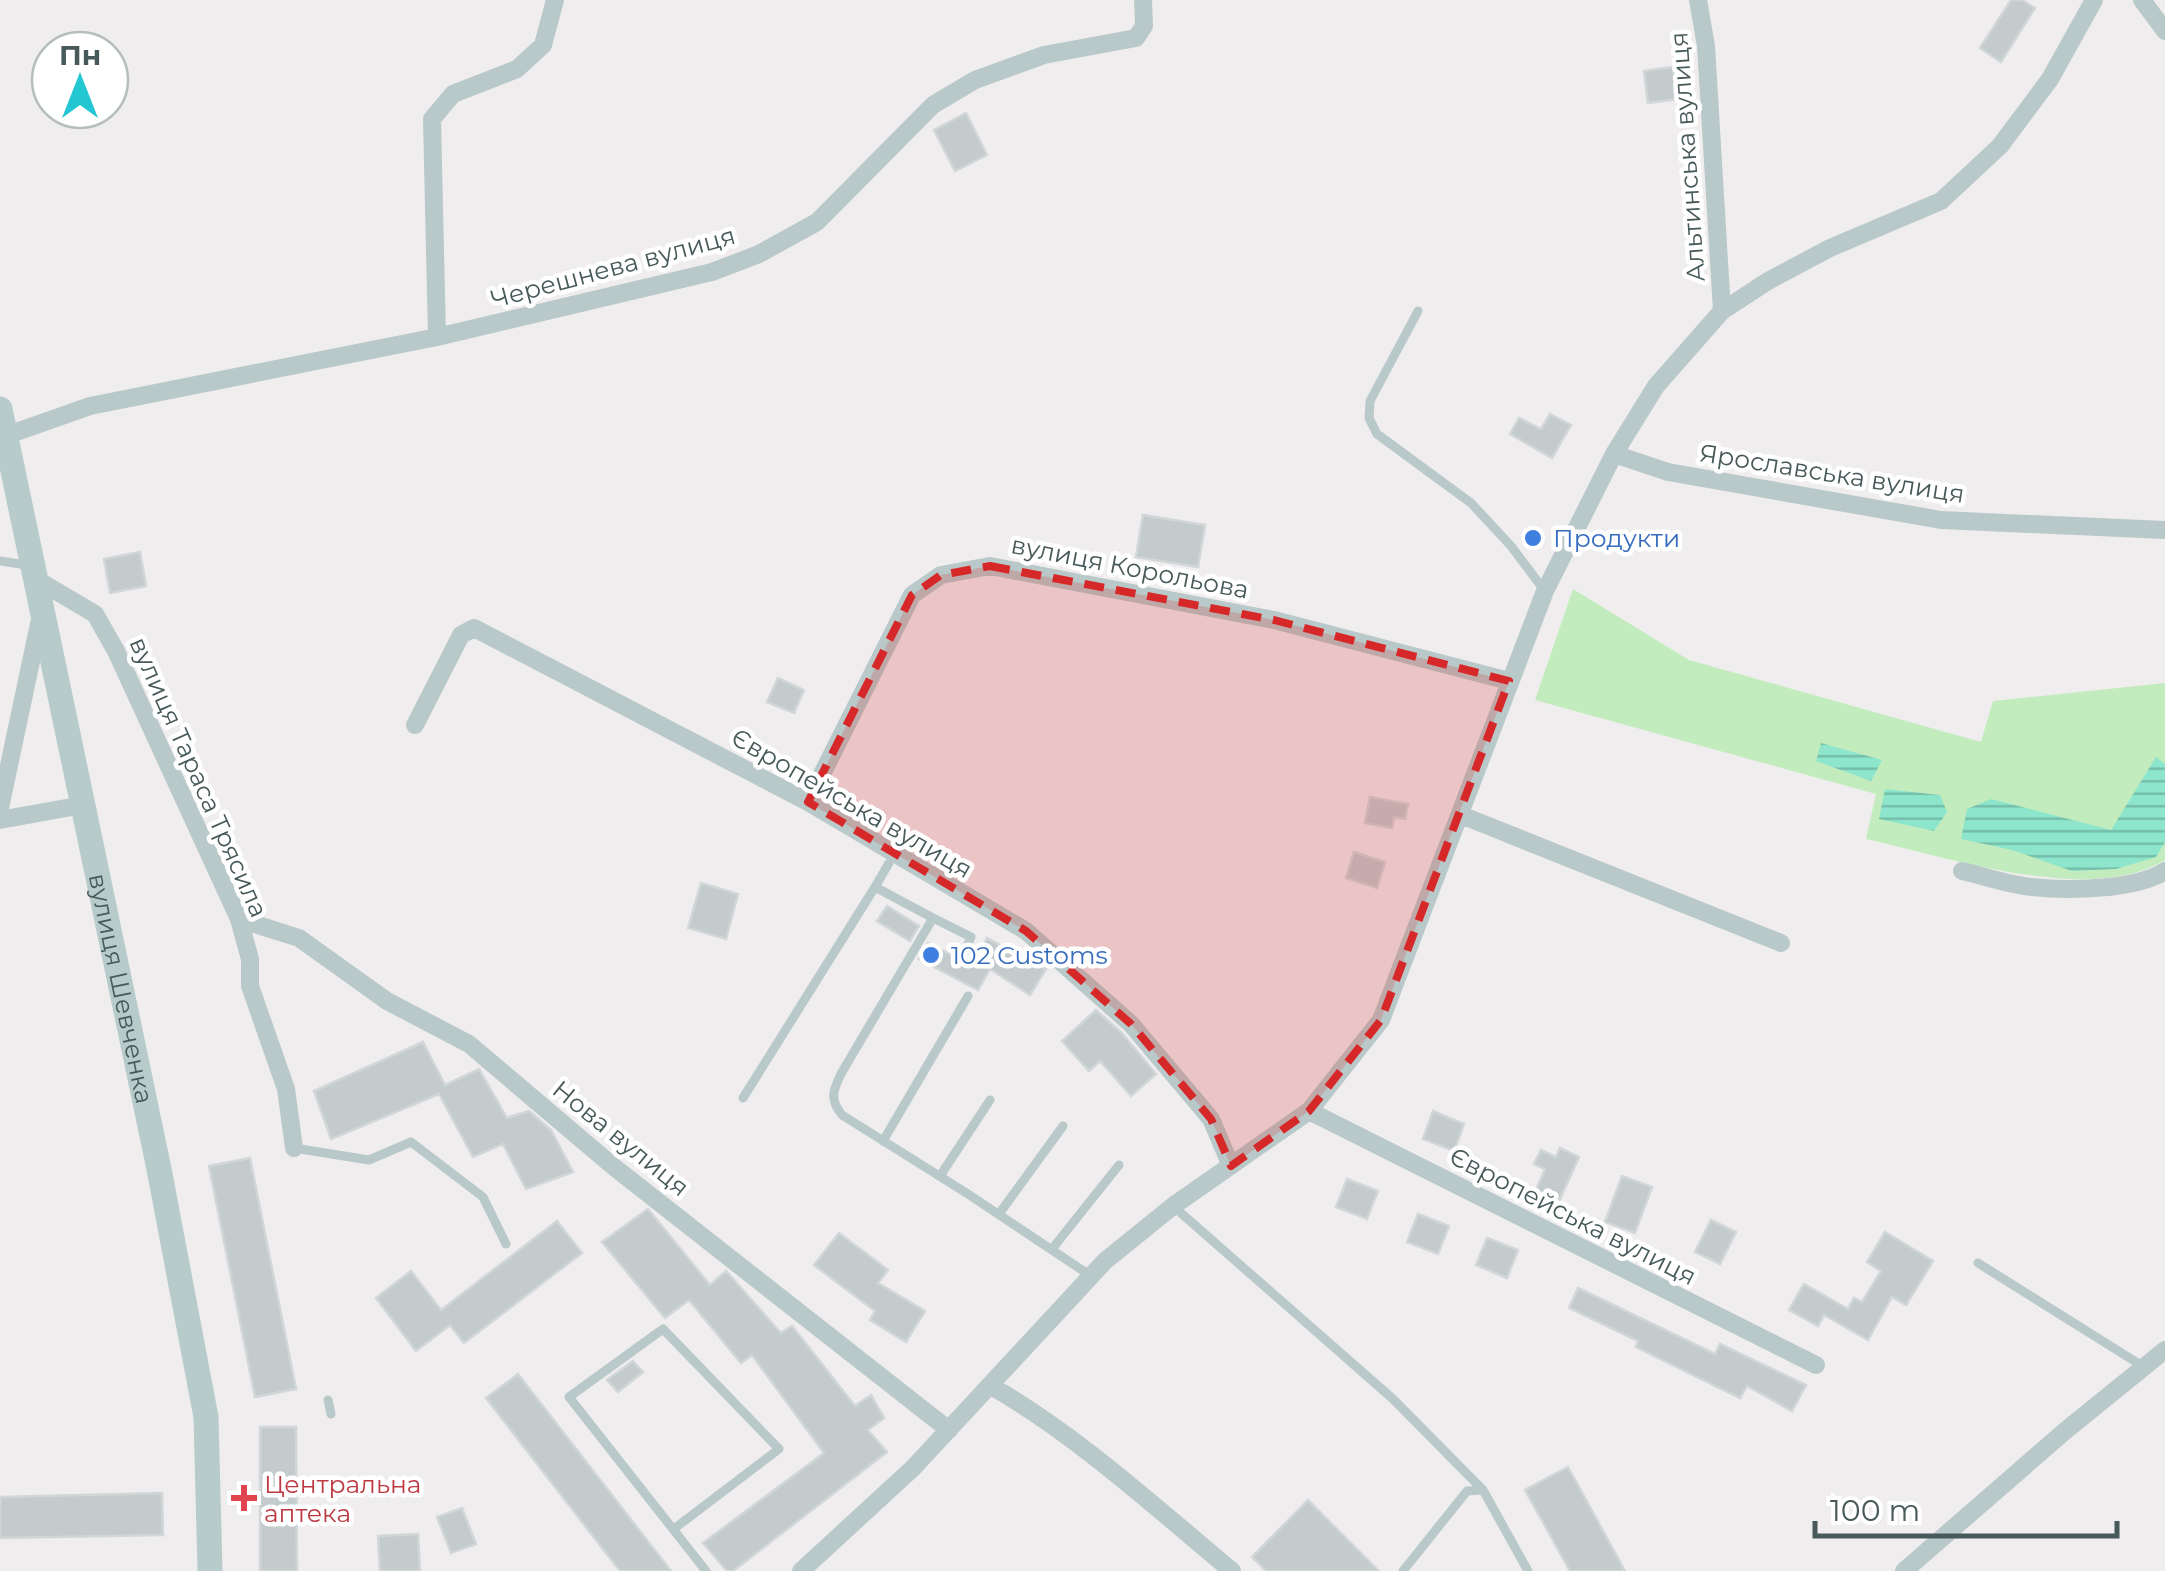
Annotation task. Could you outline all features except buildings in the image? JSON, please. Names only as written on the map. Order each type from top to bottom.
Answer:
[{"type":"main road","name":"вулиця Шевченка","points":[[2,419],[159,1170],[206,1416],[210,1571]]},
{"type":"street","points":[[436,337],[432,119],[453,94],[517,69],[543,45],[556,0]]},
{"type":"street","name":"Черешнева вулиця","points":[[2,419],[90,406],[436,337],[712,272],[759,254],[816,222],[933,105],[975,80],[1044,55],[1136,38],[1144,26],[1143,0]]},
{"type":"street","name":"Альтинська вулиця","points":[[1698,0],[1706,46],[1722,311]]},
{"type":"street","points":[[801,1571],[950,1430],[1091,1276],[1173,1206],[1310,1111],[1381,1020],[1544,591],[1614,454],[1656,386],[1722,311],[1768,281],[1830,248],[1940,202],[2000,146],[2050,78],[2094,0]]},
{"type":"street","points":[[2142,0],[2165,31]]},
{"type":"street","name":"Ярославська вулиця","points":[[1614,454],[1668,472],[1940,520],[2165,530]]},
{"type":"street","name":"вулиця Корольова","points":[[808,802],[912,596],[941,575],[990,566],[1274,620],[1509,681]]},
{"type":"street","name":"вулиця Тараса Трясила","points":[[33,572],[95,614],[116,651],[240,919],[250,959],[250,986],[286,1089],[294,1148]]},
{"type":"street","points":[[0,808],[41,614]]},
{"type":"street","name":"Європейська вулиця","points":[[415,725],[461,635],[474,628],[808,802],[1026,932],[1131,1024],[1210,1119],[1231,1166]]},
{"type":"street","points":[[0,820],[83,805]]},
{"type":"street","points":[[1460,815],[1781,942]]},
{"type":"street","points":[[1962,871],[2031,887],[2098,887],[2153,879],[2165,871]]},
{"type":"street","name":"Нова вулиця","points":[[240,919],[299,938],[387,1001],[470,1044],[614,1167],[950,1430]]},
{"type":"street","name":"Європейська вулиця","points":[[1310,1111],[1816,1364]]},
{"type":"street","points":[[1904,1571],[2165,1350]]},
{"type":"street","points":[[991,1386],[1114,1472],[1232,1571]]},
{"type":"lane","points":[[1418,312],[1370,401],[1369,418],[1377,434],[1471,504],[1511,546],[1544,591]]},
{"type":"lane","points":[[0,561],[33,572]]},
{"type":"lane","points":[[743,1098],[889,863]]},
{"type":"lane","points":[[875,887],[971,937],[965,950]]},
{"type":"lane","points":[[932,918],[833,1091],[833,1104],[842,1115],[1091,1276]]},
{"type":"lane","points":[[883,1141],[968,996]]},
{"type":"lane","points":[[940,1176],[990,1100]]},
{"type":"lane","points":[[999,1214],[1063,1126]]},
{"type":"lane","points":[[294,1148],[369,1160],[411,1142],[484,1197],[506,1244]]},
{"type":"lane","points":[[1052,1249],[1119,1165]]},
{"type":"lane","points":[[1173,1206],[1393,1399],[1483,1490],[1528,1571]]},
{"type":"lane","points":[[1978,1264],[2144,1367]]},
{"type":"lane","points":[[674,1528],[778,1449],[663,1329],[569,1397],[706,1571]]},
{"type":"lane","points":[[328,1400],[331,1414]]},
{"type":"lane","points":[[1402,1571],[1467,1491],[1483,1490]]},
{"type":"highlighted area","points":[[990,566],[1274,620],[1509,681],[1381,1020],[1309,1111],[1231,1166],[1211,1119],[1131,1024],[1026,931],[808,802],[912,595],[941,575]]},
{"type":"shaded area","points":[[1573,589],[1689,660],[1981,742],[1993,701],[2165,683],[2165,860],[2134,873],[2098,879],[2059,878],[1977,866],[1866,839],[1876,794],[1535,700]]},
{"type":"shaded area","points":[[1821,743],[1882,760],[1871,781],[1816,761]]},
{"type":"shaded area","points":[[2156,757],[2165,764],[2165,842],[2156,857],[2116,869],[2072,871],[2012,850],[1961,839],[1967,809],[1991,799],[2111,830]]},
{"type":"shaded area","points":[[1885,789],[1940,795],[1947,812],[1934,831],[1879,819]]},
{"type":"place","name":"Продукти","points":[[1533,538]]},
{"type":"place","name":"102 Customs","points":[[931,955]]},
{"type":"place","name":"Центральна аптека","points":[[244,1498]]}]
